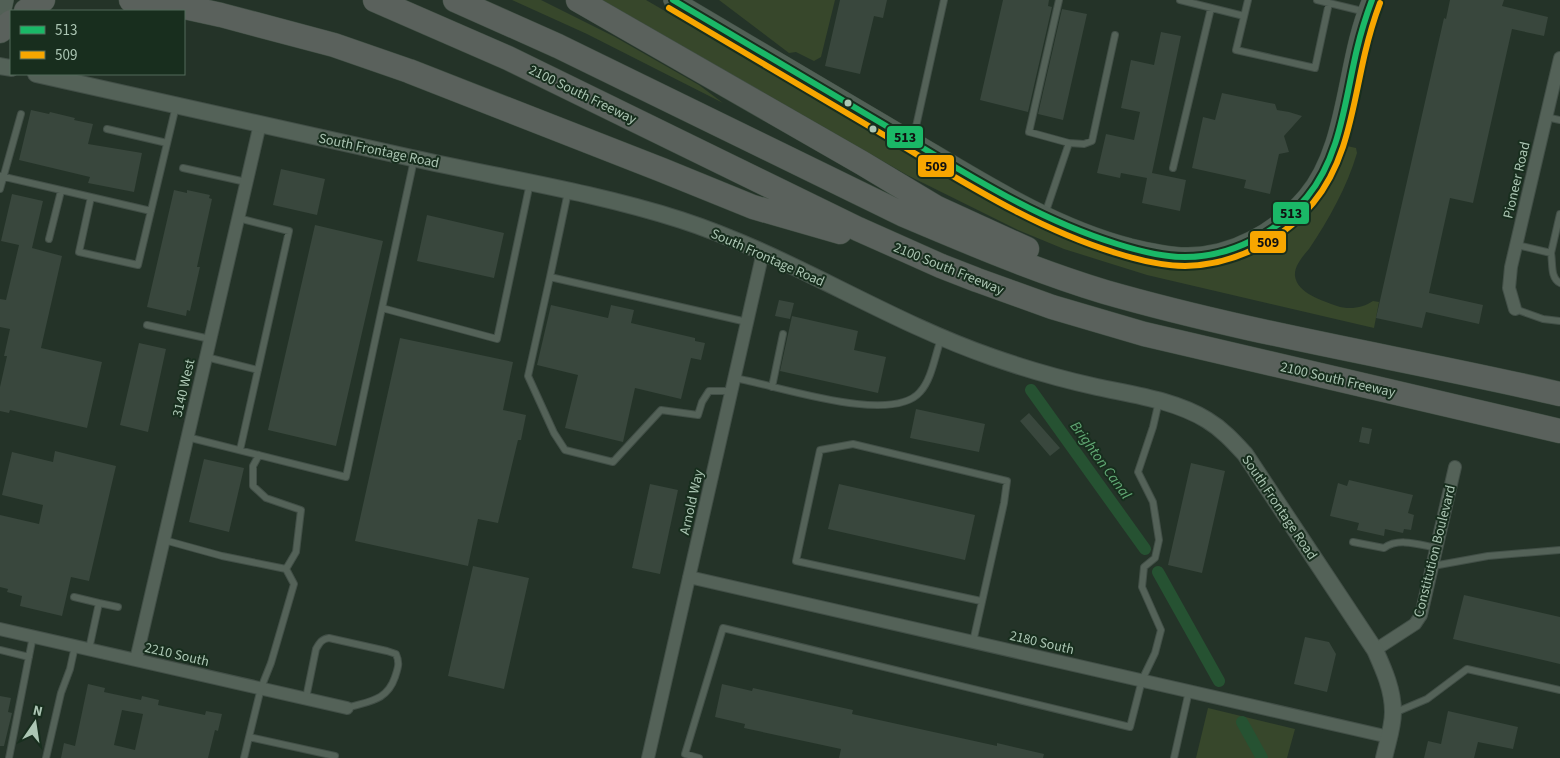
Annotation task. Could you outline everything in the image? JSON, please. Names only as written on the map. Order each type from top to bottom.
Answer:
[{"type":"highway","points":[[28,10],[43,0]]},
{"type":"highway","points":[[131,0],[172,3],[272,27],[334,45],[409,71],[753,207],[833,230],[941,266]]},
{"type":"highway","name":"2100 South Freeway","points":[[375,0],[516,62],[858,229],[941,266],[1052,307],[1144,334],[1560,432]]},
{"type":"highway","points":[[455,0],[518,27],[904,214],[962,239],[1062,277],[1103,291],[1169,309],[1560,394]]},
{"type":"highway","points":[[578,0],[862,162],[937,208],[1066,266],[1164,301],[1269,332]]},
{"type":"highway","points":[[0,31],[10,23]]},
{"type":"highway","points":[[1510,383],[1560,389]]},
{"type":"main road","points":[[0,18],[4,0]]},
{"type":"main road","points":[[673,0],[1044,216],[1113,243],[1157,254],[1186,257],[1210,255],[1231,250],[1259,238],[1290,216],[1308,196],[1324,171],[1335,140],[1369,6]]},
{"type":"street","name":"Pioneer Road","points":[[1515,309],[1510,288],[1512,267],[1560,58]]},
{"type":"street","name":"South Frontage Road","points":[[41,75],[415,159],[530,182],[649,210],[722,234],[942,338],[991,357],[1054,377],[1159,400],[1183,408],[1219,428],[1245,454],[1375,650]]},
{"type":"street","name":"3140 West","points":[[136,660],[260,124]]},
{"type":"street","name":"Arnold Way","points":[[648,758],[763,252]]},
{"type":"street","name":"Constitution Boulevard","points":[[1375,650],[1415,624],[1420,615],[1455,468]]},
{"type":"street","name":"2180 South","points":[[689,577],[1389,737]]},
{"type":"street","name":"2210 South","points":[[0,628],[347,708]]},
{"type":"street","points":[[1375,650],[1387,676],[1392,697],[1393,714],[1384,758]]},
{"type":"lane","points":[[913,141],[944,0]]},
{"type":"lane","points":[[1059,0],[1029,132],[1068,142],[1084,144],[1092,141],[1115,35]]},
{"type":"lane","points":[[1180,0],[1244,16]]},
{"type":"lane","points":[[1248,0],[1236,50],[1315,68],[1329,3]]},
{"type":"lane","points":[[1318,0],[1329,3],[1369,6]]},
{"type":"lane","points":[[1173,168],[1211,8]]},
{"type":"lane","points":[[91,197],[78,252],[138,265],[176,105]]},
{"type":"lane","points":[[0,189],[2,176],[21,114]]},
{"type":"lane","points":[[1546,117],[1560,120]]},
{"type":"lane","points":[[107,129],[167,143]]},
{"type":"lane","points":[[1044,216],[1068,142]]},
{"type":"lane","points":[[187,437],[346,477],[415,159]]},
{"type":"lane","points":[[183,168],[246,182]]},
{"type":"lane","points":[[2,176],[151,211]]},
{"type":"lane","points":[[382,308],[497,339],[530,182]]},
{"type":"lane","points":[[49,239],[61,190]]},
{"type":"lane","points":[[569,191],[528,376],[554,433],[565,450],[613,462],[661,410],[698,415],[702,402],[709,391],[751,381],[792,392],[874,406],[895,404],[909,400],[920,392],[928,377],[942,338]]},
{"type":"lane","points":[[1560,214],[1551,253],[1553,275],[1556,281],[1560,283]]},
{"type":"lane","points":[[238,218],[289,231],[240,450]]},
{"type":"lane","points":[[1517,245],[1551,253]]},
{"type":"lane","points":[[550,277],[747,322]]},
{"type":"lane","points":[[1515,309],[1543,319],[1560,321]]},
{"type":"lane","points":[[147,325],[210,339]]},
{"type":"lane","points":[[772,387],[783,334]]},
{"type":"lane","points":[[206,357],[258,370]]},
{"type":"lane","points":[[700,758],[685,754],[723,628],[1130,727],[1142,680],[1155,653],[1161,630],[1142,587],[1144,567],[1155,558],[1159,540],[1153,502],[1138,472],[1153,427],[1159,400]]},
{"type":"lane","points":[[973,642],[1007,481],[853,444],[820,450],[796,561],[981,601]]},
{"type":"lane","points":[[259,455],[253,466],[253,486],[266,498],[301,510],[296,552],[286,569]]},
{"type":"lane","points":[[164,540],[222,556],[286,569]]},
{"type":"lane","points":[[1354,542],[1384,548],[1391,543],[1408,542],[1437,548]]},
{"type":"lane","points":[[1433,566],[1488,556],[1560,550]]},
{"type":"lane","points":[[244,758],[261,688],[271,663],[294,584],[286,569]]},
{"type":"lane","points":[[74,597],[118,607]]},
{"type":"lane","points":[[89,649],[99,603]]},
{"type":"lane","points":[[8,758],[33,636]]},
{"type":"lane","points":[[306,698],[316,649],[324,639],[329,638],[396,654],[399,666],[392,687],[386,695],[347,708]]},
{"type":"lane","points":[[46,758],[61,693],[70,670],[75,646]]},
{"type":"lane","points":[[0,650],[29,657]]},
{"type":"lane","points":[[1393,714],[1427,698],[1467,669],[1560,690]]},
{"type":"lane","points":[[1174,758],[1188,691]]},
{"type":"lane","points":[[249,737],[335,756]]},
{"type":"green space","points":[[512,0],[541,0],[615,37],[699,85],[723,103],[587,34]]},
{"type":"green space","points":[[602,0],[646,0],[1019,216],[1089,247],[1125,259],[1161,266],[1197,268],[1232,262],[1266,248],[1299,223],[1315,206],[1335,178],[1347,146],[1356,148],[1357,153],[1353,166],[1343,190],[1324,226],[1299,261],[1295,276],[1300,287],[1305,292],[1337,306],[1356,308],[1373,301],[1379,302],[1374,328],[1147,275],[1064,249],[1018,230],[907,175]]},
{"type":"green space","points":[[719,0],[835,0],[821,57],[814,61],[796,52],[789,53]]},
{"type":"green space","points":[[1208,708],[1295,729],[1287,758],[1196,758]]},
{"type":"building","points":[[840,0],[887,0],[883,18],[874,16],[860,74],[825,66]]},
{"type":"building","points":[[1003,0],[1049,0],[1048,6],[1052,7],[1028,112],[980,100]]},
{"type":"building","points":[[1450,0],[1504,0],[1502,6],[1548,17],[1544,36],[1512,29],[1473,203],[1450,198],[1429,293],[1483,305],[1479,324],[1426,312],[1422,328],[1376,318],[1444,18],[1446,19]]},
{"type":"building","points":[[1062,9],[1087,14],[1063,120],[1038,114]]},
{"type":"building","points":[[1161,32],[1181,36],[1152,173],[1186,180],[1180,211],[1142,203],[1147,178],[1121,173],[1120,178],[1097,173],[1106,134],[1134,140],[1140,112],[1121,108],[1131,60],[1154,65]]},
{"type":"building","points":[[1222,93],[1275,104],[1277,110],[1302,116],[1284,136],[1289,152],[1279,154],[1270,194],[1244,188],[1246,180],[1192,168],[1203,117],[1215,120]]},
{"type":"building","points":[[31,110],[49,114],[50,112],[93,124],[88,144],[142,153],[134,192],[88,183],[90,177],[19,160]]},
{"type":"building","points":[[281,169],[325,179],[317,215],[273,205]]},
{"type":"building","points":[[174,190],[187,193],[187,190],[210,195],[209,198],[212,199],[197,267],[200,267],[190,311],[187,310],[186,316],[147,307]]},
{"type":"building","points":[[12,194],[43,201],[32,248],[62,256],[41,348],[102,362],[87,428],[10,410],[9,413],[0,411],[0,387],[7,356],[4,356],[10,329],[0,327],[0,299],[6,300],[19,245],[1,241]]},
{"type":"building","points":[[427,215],[504,233],[494,278],[417,261]]},
{"type":"building","points":[[315,225],[383,241],[336,446],[268,430]]},
{"type":"building","points":[[779,300],[794,303],[790,319],[775,316]]},
{"type":"building","points":[[551,305],[608,318],[611,305],[634,310],[631,323],[695,338],[695,341],[705,343],[701,360],[691,358],[681,399],[635,388],[623,442],[565,428],[578,375],[537,365]]},
{"type":"building","points":[[792,316],[858,331],[854,350],[886,357],[878,393],[780,371]]},
{"type":"building","points":[[400,338],[513,362],[503,410],[526,415],[521,440],[518,440],[498,523],[478,519],[468,566],[355,541]]},
{"type":"building","points":[[139,343],[166,349],[148,432],[120,425]]},
{"type":"building","points":[[916,409],[985,424],[979,452],[910,438]]},
{"type":"building","points":[[1029,413],[1060,448],[1050,456],[1020,421]]},
{"type":"building","points":[[1362,427],[1372,429],[1369,444],[1359,442]]},
{"type":"building","points":[[55,451],[116,466],[89,581],[71,577],[62,616],[20,606],[22,596],[7,592],[8,589],[0,587],[0,515],[39,524],[43,505],[2,495],[12,452],[53,462]]},
{"type":"building","points":[[204,459],[244,468],[229,532],[189,522]]},
{"type":"building","points":[[1191,463],[1225,471],[1202,573],[1168,565]]},
{"type":"building","points":[[1349,480],[1413,495],[1408,513],[1414,515],[1411,530],[1404,529],[1403,533],[1385,529],[1384,536],[1357,530],[1359,523],[1330,516],[1338,483],[1347,486]]},
{"type":"building","points":[[650,484],[678,490],[660,574],[632,568]]},
{"type":"building","points":[[839,484],[975,515],[965,560],[828,529]]},
{"type":"building","points":[[473,566],[529,578],[504,689],[448,676]]},
{"type":"building","points":[[1464,595],[1560,617],[1560,664],[1453,639]]},
{"type":"building","points":[[1305,637],[1329,642],[1336,654],[1327,692],[1294,684]]},
{"type":"building","points":[[88,684],[105,688],[104,692],[141,700],[142,696],[159,700],[158,705],[205,715],[206,711],[222,714],[218,731],[215,730],[208,758],[61,758],[64,743],[75,746]],"holes":[[[122,710],[143,714],[135,750],[114,745]]]},
{"type":"building","points":[[722,684],[752,691],[753,688],[853,710],[852,714],[997,746],[997,743],[1044,754],[1043,758],[839,758],[841,749],[744,728],[745,724],[715,717]]},
{"type":"building","points":[[0,696],[11,698],[8,712],[12,713],[4,746],[0,746]]},
{"type":"building","points":[[1448,711],[1518,727],[1513,749],[1478,742],[1474,758],[1424,758],[1428,741],[1441,744]]},
{"type":"waterway","name":"Brighton Canal","points":[[1031,390],[1145,549]]},
{"type":"waterway","name":"Brighton Canal","points":[[1158,572],[1219,681]]},
{"type":"waterway","name":"Brighton Canal","points":[[1242,722],[1262,758]]},
{"type":"transit line","name":"513","points":[[673,0],[1002,194],[1087,234],[1151,253],[1185,257],[1202,256],[1236,248],[1282,222],[1307,197],[1318,181],[1335,145],[1359,43],[1372,0]]},
{"type":"transit line","name":"509","points":[[669,8],[971,187],[1027,217],[1056,231],[1116,253],[1150,262],[1185,266],[1203,265],[1239,256],[1272,239],[1301,217],[1325,187],[1342,151],[1348,131],[1368,40],[1380,3]]}]
